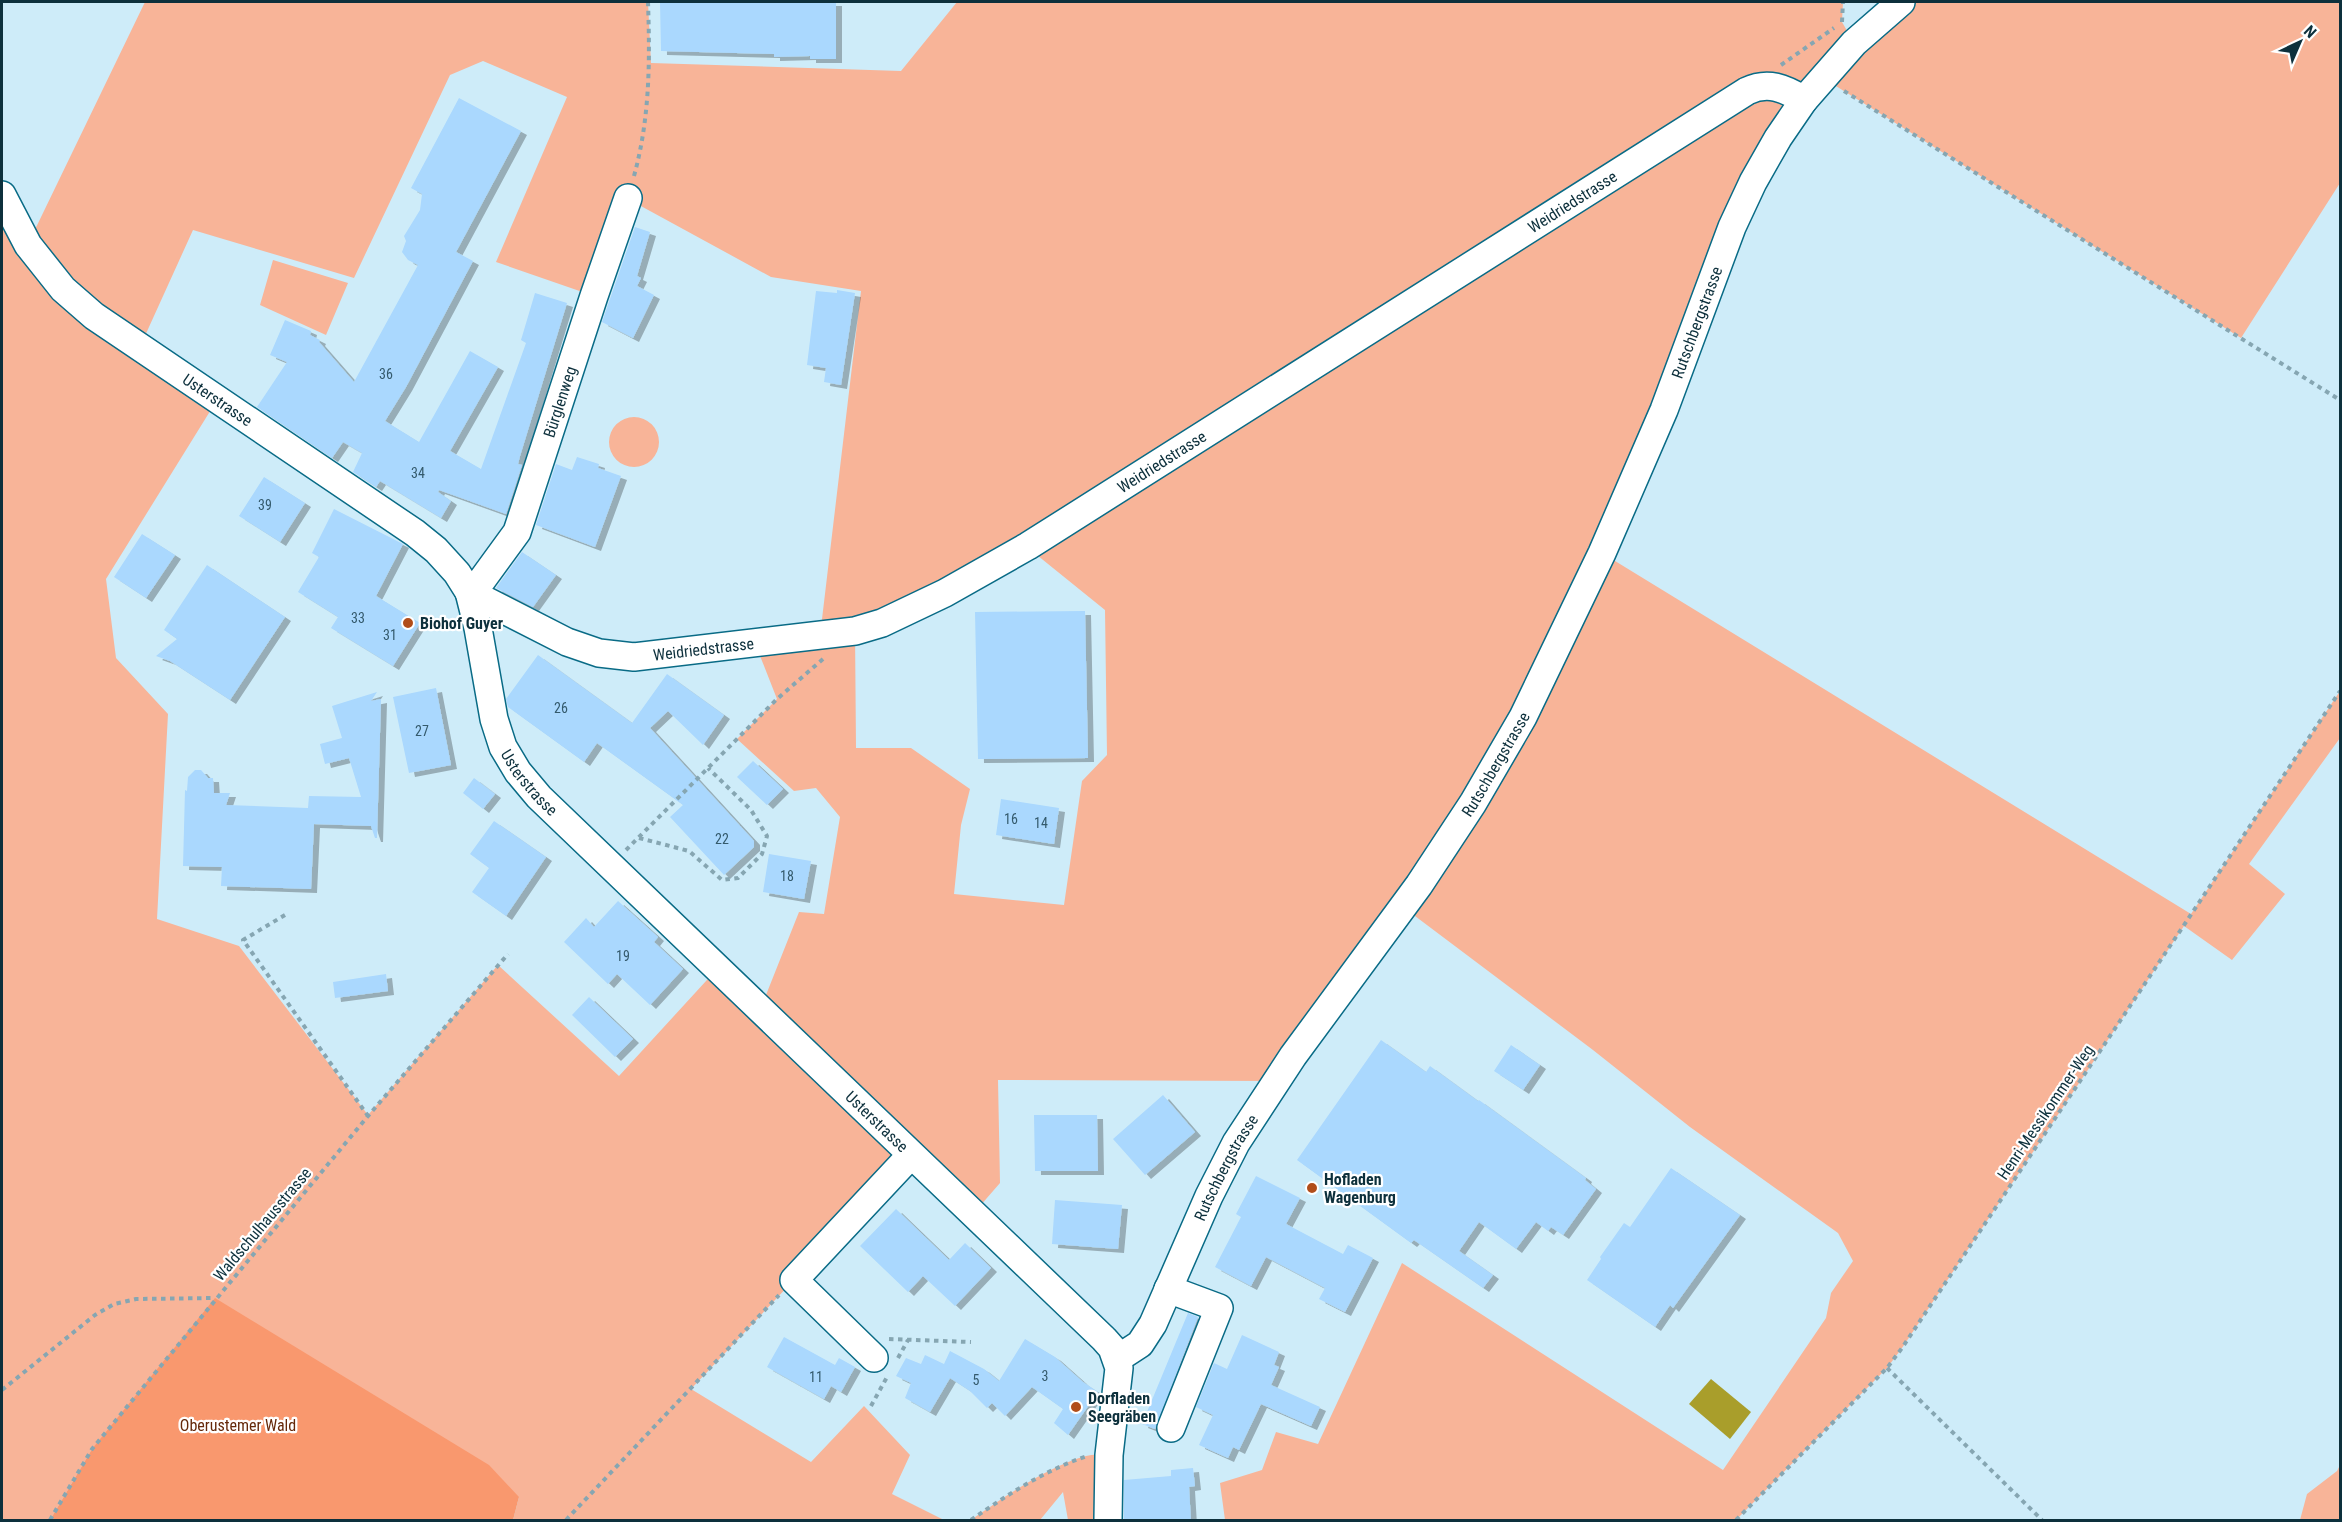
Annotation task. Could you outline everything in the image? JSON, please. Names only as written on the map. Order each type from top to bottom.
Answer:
[{"type":"street","name":"Rutschbergstrasse","points":[[1117,1359],[1133,1350],[1147,1335],[1209,1196],[1236,1143],[1293,1056],[1419,885],[1473,803],[1523,717],[1602,553],[1659,421],[1732,227],[1773,147],[1804,100],[1823,77],[1854,43],[1901,2]]},
{"type":"street","points":[[1767,85],[1788,91],[1804,100]]},
{"type":"street","name":"Weidriedstrasse","points":[[469,592],[567,642],[599,653],[634,657],[855,631],[882,623],[945,593],[1028,546],[1746,91],[1767,85]]},
{"type":"street","name":"Usterstrasse","points":[[2,195],[28,245],[63,289],[94,316],[415,533],[436,550],[457,573],[469,592],[478,628],[494,719],[503,747],[518,772],[539,797],[1096,1331],[1112,1348],[1117,1359]]},
{"type":"street","name":"Bürglenweg","points":[[469,592],[482,580],[517,532],[628,198]]},
{"type":"street","points":[[877,1346],[794,1280],[911,1155]]},
{"type":"street","points":[[1168,1289],[1219,1308],[1171,1428]]},
{"type":"street","points":[[1108,1521],[1109,1455],[1119,1382],[1117,1359]]},
{"type":"path","points":[[628,198],[640,156],[647,115],[650,63],[648,2]]},
{"type":"path","points":[[1767,85],[1773,70],[1842,22],[1843,2]]},
{"type":"path","points":[[1823,77],[2340,400]]},
{"type":"path","points":[[611,866],[777,699],[855,631]]},
{"type":"path","name":"Henri-Messikommer-Weg","points":[[1736,1521],[1887,1368],[1902,1348],[2340,691]]},
{"type":"path","points":[[638,838],[689,851],[722,880],[738,878],[762,854],[766,836],[751,810],[708,768]]},
{"type":"path","points":[[285,915],[243,940],[368,1116]]},
{"type":"path","name":"Waldschulhausstrasse","points":[[50,1521],[92,1449],[215,1298],[508,954]]},
{"type":"path","points":[[566,1521],[794,1280]]},
{"type":"path","points":[[2,1390],[95,1315],[114,1304],[136,1299],[215,1298]]},
{"type":"path","points":[[877,1346],[889,1339],[971,1342]]},
{"type":"path","points":[[1887,1368],[2042,1521]]},
{"type":"path","points":[[971,1521],[1007,1495],[1052,1470],[1086,1456],[1109,1455]]},
{"type":"green space","points":[[145,2],[648,2],[651,63],[901,71],[957,2],[1843,2],[1842,22],[1854,43],[1901,2],[2340,2],[2340,183],[2241,338],[1823,78],[1778,138],[1602,553],[2191,914],[2340,691],[2340,738],[2249,864],[2285,894],[2232,960],[2184,926],[1887,1368],[1736,1520],[1225,1520],[1220,1483],[1262,1470],[1276,1432],[1318,1444],[1402,1263],[1723,1470],[1826,1318],[1831,1293],[1853,1261],[1838,1233],[1690,1127],[1593,1050],[1403,907],[1276,1081],[998,1080],[1000,1183],[973,1214],[911,1156],[691,1389],[811,1462],[864,1406],[910,1455],[892,1494],[944,1520],[513,1520],[519,1497],[92,1449],[50,1520],[2,1520],[2,195],[28,244]],"holes":[[[483,61],[567,97],[496,262],[594,296],[628,199],[771,277],[861,291],[820,636],[755,643],[777,699],[737,739],[794,791],[816,788],[840,817],[824,914],[799,912],[760,1010],[717,969],[619,1076],[498,965],[368,1115],[239,946],[157,919],[168,714],[116,658],[106,579],[217,400],[139,349],[193,230],[354,278],[450,75]],[[1027,547],[1105,610],[1107,755],[1082,781],[1064,905],[954,894],[961,825],[970,789],[911,748],[856,748],[855,631]]]},
{"type":"green space","points":[[273,260],[348,283],[326,335],[260,305]]},
{"type":"green space","points":[[629,417],[639,417],[652,424],[659,437],[659,447],[652,460],[639,467],[629,467],[620,463],[613,456],[609,447],[609,437],[613,428],[620,421]]},
{"type":"green space","name":"Oberustemer Wald","points":[[215,1298],[489,1465],[519,1497],[513,1520],[50,1520],[92,1449]]},
{"type":"green space","points":[[1109,1455],[1108,1520],[1068,1520],[1063,1492],[1040,1520],[971,1520],[1056,1467],[1086,1456]]},
{"type":"green space","points":[[2340,1465],[2340,1520],[2300,1520],[2307,1494],[2337,1471]]},
{"type":"shaded area","points":[[1711,1379],[1751,1412],[1730,1439],[1689,1404]]},
{"type":"building","points":[[660,2],[836,2],[836,59],[810,59],[810,56],[774,57],[774,54],[661,51]]},
{"type":"building","points":[[459,98],[521,131],[456,252],[473,261],[406,387],[385,421],[419,442],[470,351],[498,367],[450,451],[481,469],[526,343],[521,340],[535,293],[567,303],[520,456],[518,464],[522,465],[506,514],[439,490],[438,492],[451,501],[441,518],[380,481],[376,487],[353,472],[362,453],[343,442],[332,458],[257,407],[287,362],[270,355],[285,320],[311,331],[310,335],[320,340],[319,342],[354,382],[418,265],[408,260],[402,252],[406,241],[404,236],[420,210],[422,194],[411,188]]},
{"type":"building","points":[[635,227],[650,232],[637,276],[641,278],[637,286],[654,295],[633,338],[602,322]]},
{"type":"building","points":[[837,290],[855,293],[841,385],[824,382],[826,368],[807,365],[816,291],[837,293]]},
{"type":"building","points":[[577,457],[599,464],[598,468],[621,476],[595,547],[536,525],[556,464],[572,470]]},
{"type":"building","points":[[264,477],[305,503],[280,542],[239,516]]},
{"type":"building","points":[[334,509],[403,544],[376,596],[420,623],[393,666],[331,628],[338,617],[298,592],[319,557],[312,553]]},
{"type":"building","points":[[142,534],[175,555],[146,598],[114,577]]},
{"type":"building","points":[[522,552],[556,575],[533,607],[496,588]]},
{"type":"building","points":[[207,565],[285,617],[230,700],[170,661],[156,656],[177,639],[164,630]]},
{"type":"building","points":[[1085,611],[1088,758],[978,759],[975,612]]},
{"type":"building","points":[[538,655],[632,723],[667,674],[724,715],[703,745],[668,711],[650,728],[754,841],[754,847],[724,875],[670,817],[683,805],[597,743],[584,762],[508,707],[506,699]]},
{"type":"building","points":[[436,688],[451,765],[409,773],[393,697]]},
{"type":"building","points":[[377,692],[371,701],[381,699],[377,838],[371,826],[314,824],[311,889],[221,886],[222,867],[183,866],[185,790],[187,791],[188,777],[195,770],[201,770],[208,778],[213,778],[214,793],[230,793],[226,805],[308,808],[309,796],[361,797],[349,758],[325,764],[320,744],[342,738],[332,706]]},
{"type":"building","points":[[753,761],[783,789],[767,805],[737,777]]},
{"type":"building","points":[[474,778],[495,794],[483,809],[463,793]]},
{"type":"building","points":[[1001,799],[1059,808],[1054,844],[996,835]]},
{"type":"building","points":[[494,821],[546,857],[506,916],[472,892],[489,868],[470,854]]},
{"type":"building","points":[[769,854],[811,861],[804,899],[763,892]]},
{"type":"building","points":[[618,901],[658,937],[654,942],[683,969],[650,1005],[617,974],[608,984],[564,942],[586,918],[594,927]]},
{"type":"building","points":[[386,974],[388,991],[335,998],[333,982]]},
{"type":"building","points":[[589,997],[633,1039],[615,1057],[572,1015]]},
{"type":"building","points":[[1381,1040],[1426,1072],[1430,1066],[1586,1178],[1585,1180],[1596,1189],[1563,1235],[1551,1227],[1548,1231],[1536,1222],[1516,1249],[1479,1222],[1459,1251],[1493,1275],[1483,1288],[1414,1240],[1411,1243],[1297,1160]]},
{"type":"building","points":[[1511,1045],[1540,1065],[1523,1090],[1494,1071]]},
{"type":"building","points":[[1163,1095],[1195,1132],[1145,1175],[1113,1139]]},
{"type":"building","points":[[1034,1115],[1097,1115],[1098,1171],[1035,1171]]},
{"type":"building","points":[[1671,1168],[1740,1215],[1673,1308],[1670,1305],[1655,1327],[1587,1280],[1624,1223],[1630,1227]]},
{"type":"building","points":[[1256,1176],[1300,1198],[1286,1224],[1343,1254],[1348,1245],[1373,1258],[1345,1312],[1319,1299],[1325,1288],[1266,1257],[1251,1286],[1215,1267],[1241,1217],[1236,1214]]},
{"type":"building","points":[[1055,1200],[1122,1205],[1118,1249],[1052,1244]]},
{"type":"building","points":[[896,1209],[949,1260],[965,1243],[991,1268],[955,1306],[923,1276],[908,1292],[860,1246]]},
{"type":"building","points":[[1188,1313],[1198,1317],[1155,1429],[1142,1424]]},
{"type":"building","points":[[1242,1335],[1279,1352],[1274,1365],[1279,1367],[1271,1385],[1320,1407],[1311,1426],[1261,1404],[1239,1450],[1233,1447],[1228,1458],[1199,1445],[1213,1415],[1196,1407],[1214,1363],[1227,1369]]},
{"type":"building","points":[[784,1337],[835,1365],[839,1358],[855,1367],[841,1392],[831,1386],[824,1399],[767,1367]]},
{"type":"building","points":[[1025,1339],[1055,1357],[1098,1392],[1068,1435],[1054,1423],[1063,1409],[1032,1387],[1005,1416],[992,1403],[987,1408],[970,1391],[950,1378],[930,1412],[905,1398],[911,1383],[896,1376],[906,1358],[921,1364],[925,1355],[944,1364],[950,1351],[984,1369],[999,1381]]},
{"type":"building","points":[[1193,1468],[1195,1486],[1189,1487],[1191,1521],[1124,1521],[1124,1480],[1171,1476],[1171,1470]]},
{"type":"place","name":"Biohof Guyer","points":[[408,623]]},
{"type":"place","name":"Hofladen Wagenburg","points":[[1312,1188]]},
{"type":"place","name":"Dorfladen Seegräben","points":[[1076,1407]]}]
